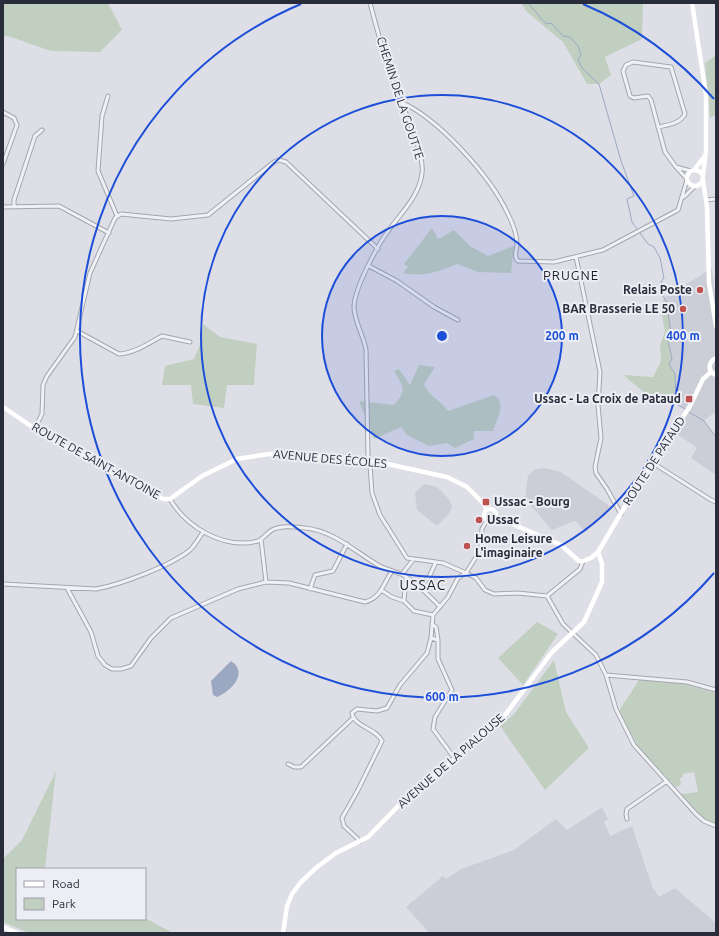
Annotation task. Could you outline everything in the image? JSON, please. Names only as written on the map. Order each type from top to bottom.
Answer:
[{"type":"street","name":"CHEMIN DE LA GOUTTE","points":[[370,3],[394,84],[402,102],[420,155],[422,173],[410,203],[388,231],[369,266],[355,300],[354,307],[366,350],[368,461],[372,493],[380,516],[404,555],[413,560]]},
{"type":"street","points":[[692,3],[706,95],[706,154],[703,181],[706,199],[707,262],[716,326]]},
{"type":"street","points":[[658,127],[678,121],[682,119],[684,114],[671,67],[633,62],[626,65],[623,71],[630,96],[634,98],[648,96],[651,100],[658,127],[665,152],[676,167],[706,199],[716,199]]},
{"type":"street","points":[[108,96],[102,116],[98,172],[118,216]]},
{"type":"street","points":[[402,102],[411,106],[441,130],[479,168],[498,195],[508,214],[516,236],[516,259],[554,262],[604,250],[633,233],[675,213],[680,208],[687,179],[706,154]]},
{"type":"street","points":[[3,112],[14,118],[17,125],[3,164]]},
{"type":"street","points":[[14,207],[14,200],[35,136],[42,130]]},
{"type":"street","points":[[36,428],[42,414],[44,385],[47,376],[69,348],[75,337],[90,273],[118,216],[127,214],[171,219],[208,215],[274,162],[279,160],[286,162],[378,249]]},
{"type":"street","points":[[676,167],[699,171],[703,175]]},
{"type":"street","points":[[682,199],[695,186],[700,185],[703,181]]},
{"type":"street","points":[[3,207],[59,206],[109,233]]},
{"type":"street","points":[[576,257],[600,372],[598,405],[601,438],[595,467],[596,472],[620,514]]},
{"type":"street","points":[[369,266],[397,281],[434,307],[458,320]]},
{"type":"street","points":[[77,331],[119,354],[126,354],[138,349],[162,336],[190,342]]},
{"type":"street","points":[[716,358],[710,363],[711,372],[716,375]]},
{"type":"street","name":"ROUTE DE PATAUD","points":[[598,552],[620,514],[688,411],[700,383],[711,372]]},
{"type":"street","name":"ROUTE DE SAINT-ANTOINE","points":[[3,407],[36,428],[131,483],[163,499],[170,499]]},
{"type":"street","name":"AVENUE DES ÉCOLES","points":[[170,499],[208,473],[237,459],[269,454],[293,454],[368,461],[452,478],[467,487],[476,495],[487,510]]},
{"type":"street","points":[[653,463],[710,500],[716,502]]},
{"type":"street","points":[[170,499],[176,509],[203,532],[221,540],[237,542],[261,539],[272,531],[288,527],[318,530],[347,544],[376,564],[402,574],[419,587],[440,607]]},
{"type":"street","points":[[487,520],[484,514],[487,510],[493,510],[496,517],[561,545],[579,561],[584,561]]},
{"type":"street","points":[[487,520],[492,521],[496,517]]},
{"type":"street","points":[[288,764],[294,767],[301,767],[353,718],[352,713],[357,709],[377,711],[387,708],[400,685],[427,653],[431,638],[433,615],[448,597],[458,578],[466,573],[481,549],[482,529],[487,520]]},
{"type":"street","points":[[3,584],[96,589],[109,587],[143,574],[190,550],[203,532]]},
{"type":"street","points":[[261,539],[266,582]]},
{"type":"street","points":[[310,589],[315,575],[333,571],[347,544]]},
{"type":"street","points":[[402,574],[413,560],[436,562],[476,578],[485,590],[494,594],[518,593],[547,596],[580,569],[584,561],[598,552]]},
{"type":"street","name":"AVENUE DE LA PIALOUSE","points":[[283,933],[287,906],[292,894],[301,882],[317,866],[336,852],[368,837],[407,797],[455,759],[505,715],[552,652],[584,622],[599,592],[603,573],[598,552]]},
{"type":"street","points":[[419,587],[429,577],[436,562]]},
{"type":"street","points":[[67,588],[91,632],[98,656],[105,665],[112,669],[121,669],[131,666],[151,638],[171,618],[238,589],[266,582],[289,583],[365,602],[373,600],[382,590],[392,571]]},
{"type":"street","points":[[404,601],[406,577]]},
{"type":"street","points":[[382,590],[392,597],[404,601],[414,611],[433,615]]},
{"type":"street","points":[[547,596],[563,624],[596,655],[606,675],[616,710],[642,757],[668,781],[696,814],[704,821],[716,826]]},
{"type":"street","points":[[432,624],[436,627],[438,658],[452,690],[435,717],[433,729],[455,759]]},
{"type":"street","points":[[431,638],[438,640]]},
{"type":"street","points":[[606,675],[687,682],[716,690]]},
{"type":"street","points":[[353,718],[374,732],[382,741],[358,790],[342,818],[344,826],[360,841]]},
{"type":"street","points":[[627,819],[627,810],[668,781]]},
{"type":"street","points":[[3,927],[17,933]]},
{"type":"shaded area","points":[[712,268],[716,299],[716,411],[704,421],[716,437],[716,475],[691,458],[697,448],[671,430],[685,409],[676,404],[675,374],[669,364],[672,359],[668,340],[671,333],[668,313],[669,305],[664,298]]},
{"type":"shaded area","points":[[544,468],[561,472],[611,507],[586,532],[575,521],[552,530],[525,499],[528,475],[536,469]]},
{"type":"shaded area","points":[[424,484],[437,487],[449,499],[452,507],[449,514],[437,526],[417,510],[415,493]]},
{"type":"shaded area","points":[[602,807],[608,819],[604,822],[610,836],[632,826],[652,886],[659,897],[675,888],[716,923],[716,933],[429,933],[406,907],[443,876],[446,879],[461,869],[514,850],[556,819],[567,830]]},
{"type":"green space","points":[[3,3],[108,3],[122,30],[100,52],[51,51],[8,36],[3,36]]},
{"type":"green space","points":[[521,3],[643,3],[642,39],[605,57],[611,75],[599,84],[587,84],[563,42],[527,12]]},
{"type":"green space","points":[[716,55],[716,115],[710,118],[705,63]]},
{"type":"green space","points":[[432,228],[438,239],[454,230],[470,246],[488,256],[514,246],[511,273],[478,272],[457,264],[425,274],[403,273],[408,267],[404,264]]},
{"type":"green space","points":[[664,298],[669,305],[668,313],[671,333],[668,340],[672,359],[669,364],[675,374],[676,404],[651,398],[623,375],[653,377],[661,361],[660,345],[665,332],[661,310]]},
{"type":"green space","points":[[203,324],[220,337],[257,344],[254,385],[227,385],[224,408],[193,404],[191,385],[162,385],[165,366],[194,359],[201,342]]},
{"type":"green space","points":[[419,365],[435,367],[424,384],[429,393],[448,411],[494,395],[500,403],[500,412],[493,431],[474,431],[474,439],[455,448],[447,443],[429,446],[407,435],[401,427],[374,439],[359,401],[394,405],[401,396],[403,389],[394,371],[399,369],[410,385]]},
{"type":"green space","points":[[537,622],[558,634],[523,685],[498,658]]},
{"type":"green space","points":[[554,660],[566,712],[589,748],[545,790],[500,726],[514,714]]},
{"type":"green space","points":[[639,680],[684,684],[716,693],[716,825],[705,820],[681,794],[698,792],[694,772],[683,774],[683,777],[680,778],[681,785],[676,787],[639,748],[619,711]]},
{"type":"green space","points":[[56,771],[45,868],[16,868],[16,920],[146,920],[146,919],[173,933],[29,933],[3,922],[3,859],[22,840]]},
{"type":"water","points":[[231,661],[236,666],[238,676],[228,691],[217,697],[213,695],[211,681]]},
{"type":"waterway","points":[[528,3],[546,24],[551,23],[563,36],[570,37],[578,46],[581,55],[578,59],[582,68],[599,84],[621,161],[634,196],[627,199],[632,222],[648,244],[654,247],[660,258],[664,278],[661,282],[664,298],[669,305],[668,313],[671,333],[668,340],[672,359],[669,364],[675,374],[676,404],[685,409]]},
{"type":"waterway","points":[[689,412],[704,421],[716,437]]},
{"type":"place","name":"Relais Poste","points":[[700,290]]},
{"type":"place","name":"BAR Brasserie LE 50","points":[[683,309]]},
{"type":"place","name":"Ussac - La Croix de Pataud","points":[[689,399]]},
{"type":"place","name":"Ussac - Bourg","points":[[486,502]]},
{"type":"place","name":"Ussac","points":[[479,520]]},
{"type":"place","name":"Home Leisure L'imaginaire","points":[[467,546]]},
{"type":"district","name":"PRUGNE","points":[[571,275]]},
{"type":"district","name":"USSAC","points":[[423,585]]}]
